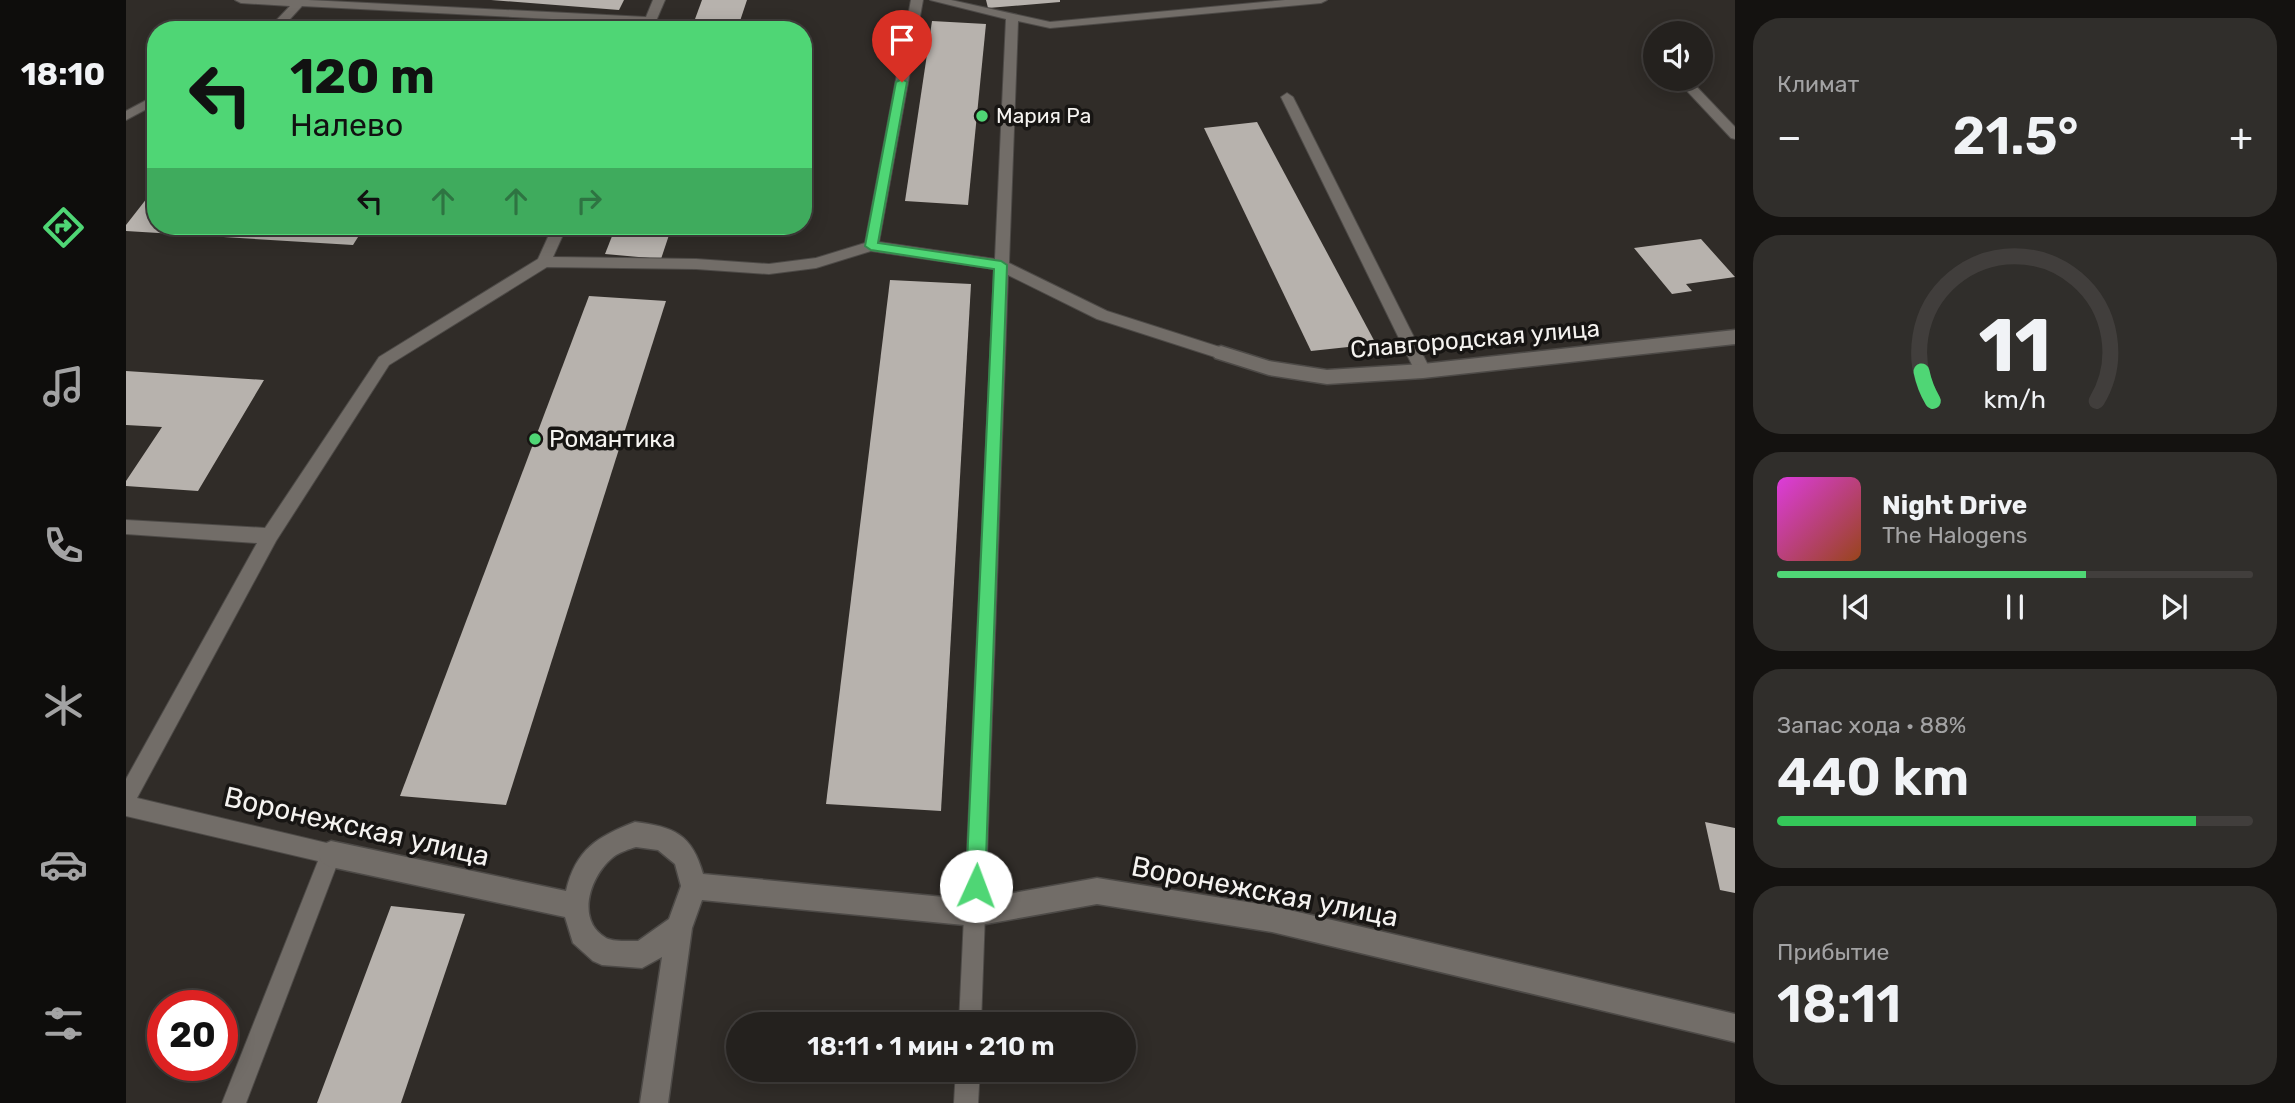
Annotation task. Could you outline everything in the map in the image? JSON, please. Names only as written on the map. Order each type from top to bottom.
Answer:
[{"type":"street","name":"Славгородская улица","points":[[1221,352],[1269,368],[1327,377],[1423,372],[1735,337]]},
{"type":"street","points":[[654,1103],[679,929],[694,886],[686,857],[664,838],[635,834],[606,847],[583,873],[575,906],[582,934],[602,952],[642,955],[679,929]]},
{"type":"street","name":"Воронежская улица","points":[[331,854],[575,906]]},
{"type":"street","name":"Воронежская улица","points":[[694,886],[975,913],[1097,891],[1272,919],[1735,1028]]},
{"type":"lane","points":[[241,0],[300,1],[590,21]]},
{"type":"lane","points":[[650,21],[659,0]]},
{"type":"lane","points":[[871,246],[917,0]]},
{"type":"lane","points":[[936,0],[1050,25],[1321,0]]},
{"type":"lane","points":[[281,21],[300,1]]},
{"type":"lane","points":[[971,1012],[1012,17]]},
{"type":"lane","points":[[1694,91],[1735,135]]},
{"type":"lane","points":[[1287,97],[1423,372]]},
{"type":"lane","points":[[126,116],[147,104]]},
{"type":"lane","points":[[544,262],[556,235]]},
{"type":"lane","points":[[126,799],[270,536],[384,360],[544,262],[696,264],[769,270],[816,262],[871,246],[1001,265],[1102,315],[1221,352]]},
{"type":"lane","points":[[126,527],[270,536]]},
{"type":"lane","name":"Воронежская улица","points":[[126,806],[331,854]]},
{"type":"lane","points":[[234,1103],[331,854]]},
{"type":"lane","points":[[966,1103],[967,1082]]},
{"type":"building","points":[[491,0],[624,0],[619,10]]},
{"type":"building","points":[[702,0],[747,0],[740,21],[694,21]]},
{"type":"building","points":[[986,0],[1060,0],[1060,2],[988,8]]},
{"type":"building","points":[[932,21],[986,24],[968,205],[905,201]]},
{"type":"building","points":[[1257,122],[1376,344],[1311,351],[1204,128]]},
{"type":"building","points":[[147,198],[147,232],[126,231],[126,225]]},
{"type":"building","points":[[191,235],[359,235],[353,245]]},
{"type":"building","points":[[612,235],[669,235],[661,259],[605,254]]},
{"type":"building","points":[[1701,239],[1735,277],[1686,284],[1692,291],[1672,294],[1634,248]]},
{"type":"building","points":[[890,280],[971,284],[941,811],[826,804]]},
{"type":"building","points":[[589,296],[666,301],[506,805],[400,796]]},
{"type":"building","points":[[126,371],[264,380],[198,491],[126,486],[126,481],[162,427],[126,425]]},
{"type":"building","points":[[1705,822],[1735,828],[1735,893],[1720,890]]},
{"type":"building","points":[[391,906],[465,914],[401,1103],[317,1103]]},
{"type":"place","name":"Мария Ра","points":[[982,116]]},
{"type":"place","name":"Романтика","points":[[535,439]]},
{"type":"route","points":[[902,82],[871,246],[1001,265],[976,886]]}]
